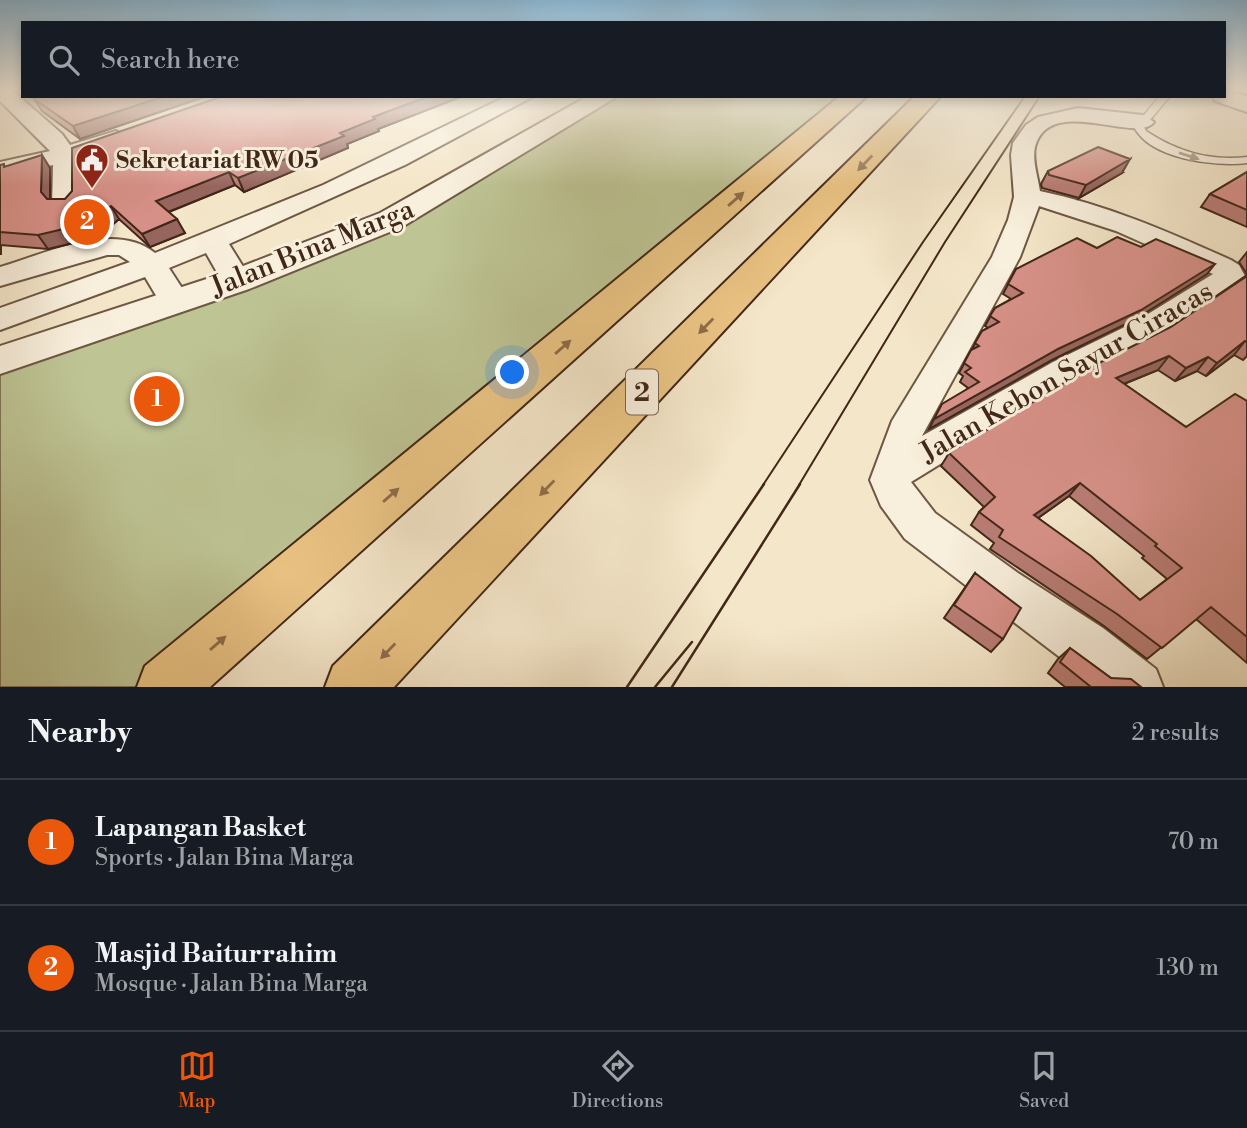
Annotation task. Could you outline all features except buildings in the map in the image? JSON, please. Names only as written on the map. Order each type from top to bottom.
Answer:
[{"type":"highway","points":[[166,687],[825,122]]},
{"type":"highway","name":"2","points":[[354,687],[904,122]]},
{"type":"street","points":[[36,122],[54,138],[65,155],[65,204]]},
{"type":"street","points":[[0,319],[154,265],[213,241],[387,165],[472,122]]},
{"type":"street","name":"Jalan Bina Marga","points":[[0,360],[237,281],[391,220],[561,122]]},
{"type":"street","name":"Jalan Kebon Sayur Ciracas","points":[[1050,122],[1043,125],[1024,144],[1027,195],[1023,216],[1013,234],[1006,257],[905,430],[892,472],[895,494],[920,526],[1002,588],[1086,645],[1138,687]]},
{"type":"street","points":[[0,169],[65,155],[139,131]]},
{"type":"street","name":"Jalan Kebon Sayur Ciracas","points":[[892,472],[1065,371],[1147,330],[1230,276],[1229,271],[1221,266],[1146,232],[1097,213],[1027,195]]},
{"type":"street","points":[[213,241],[237,281]]},
{"type":"street","points":[[0,277],[112,246],[123,247],[154,265],[175,302]]},
{"type":"lane","points":[[1143,122],[1139,127],[1142,133],[1185,155],[1211,162],[1247,160]]},
{"type":"green space","points":[[560,122],[825,122],[166,687],[0,687],[0,359],[391,220]]},
{"type":"tram line","points":[[763,485],[923,242],[1007,122]]},
{"type":"tram line","points":[[799,485],[945,242],[1023,122]]},
{"type":"tram line","points":[[627,687],[764,484]]},
{"type":"tram line","points":[[672,687],[800,484]]},
{"type":"tram line","points":[[655,687],[692,642]]},
{"type":"place","name":"Sekretariat RW 05","points":[[92,190]]},
{"type":"place","name":"Masjid Baiturrahim","points":[[87,222]]},
{"type":"place","name":"Lapangan Basket","points":[[157,399]]}]
